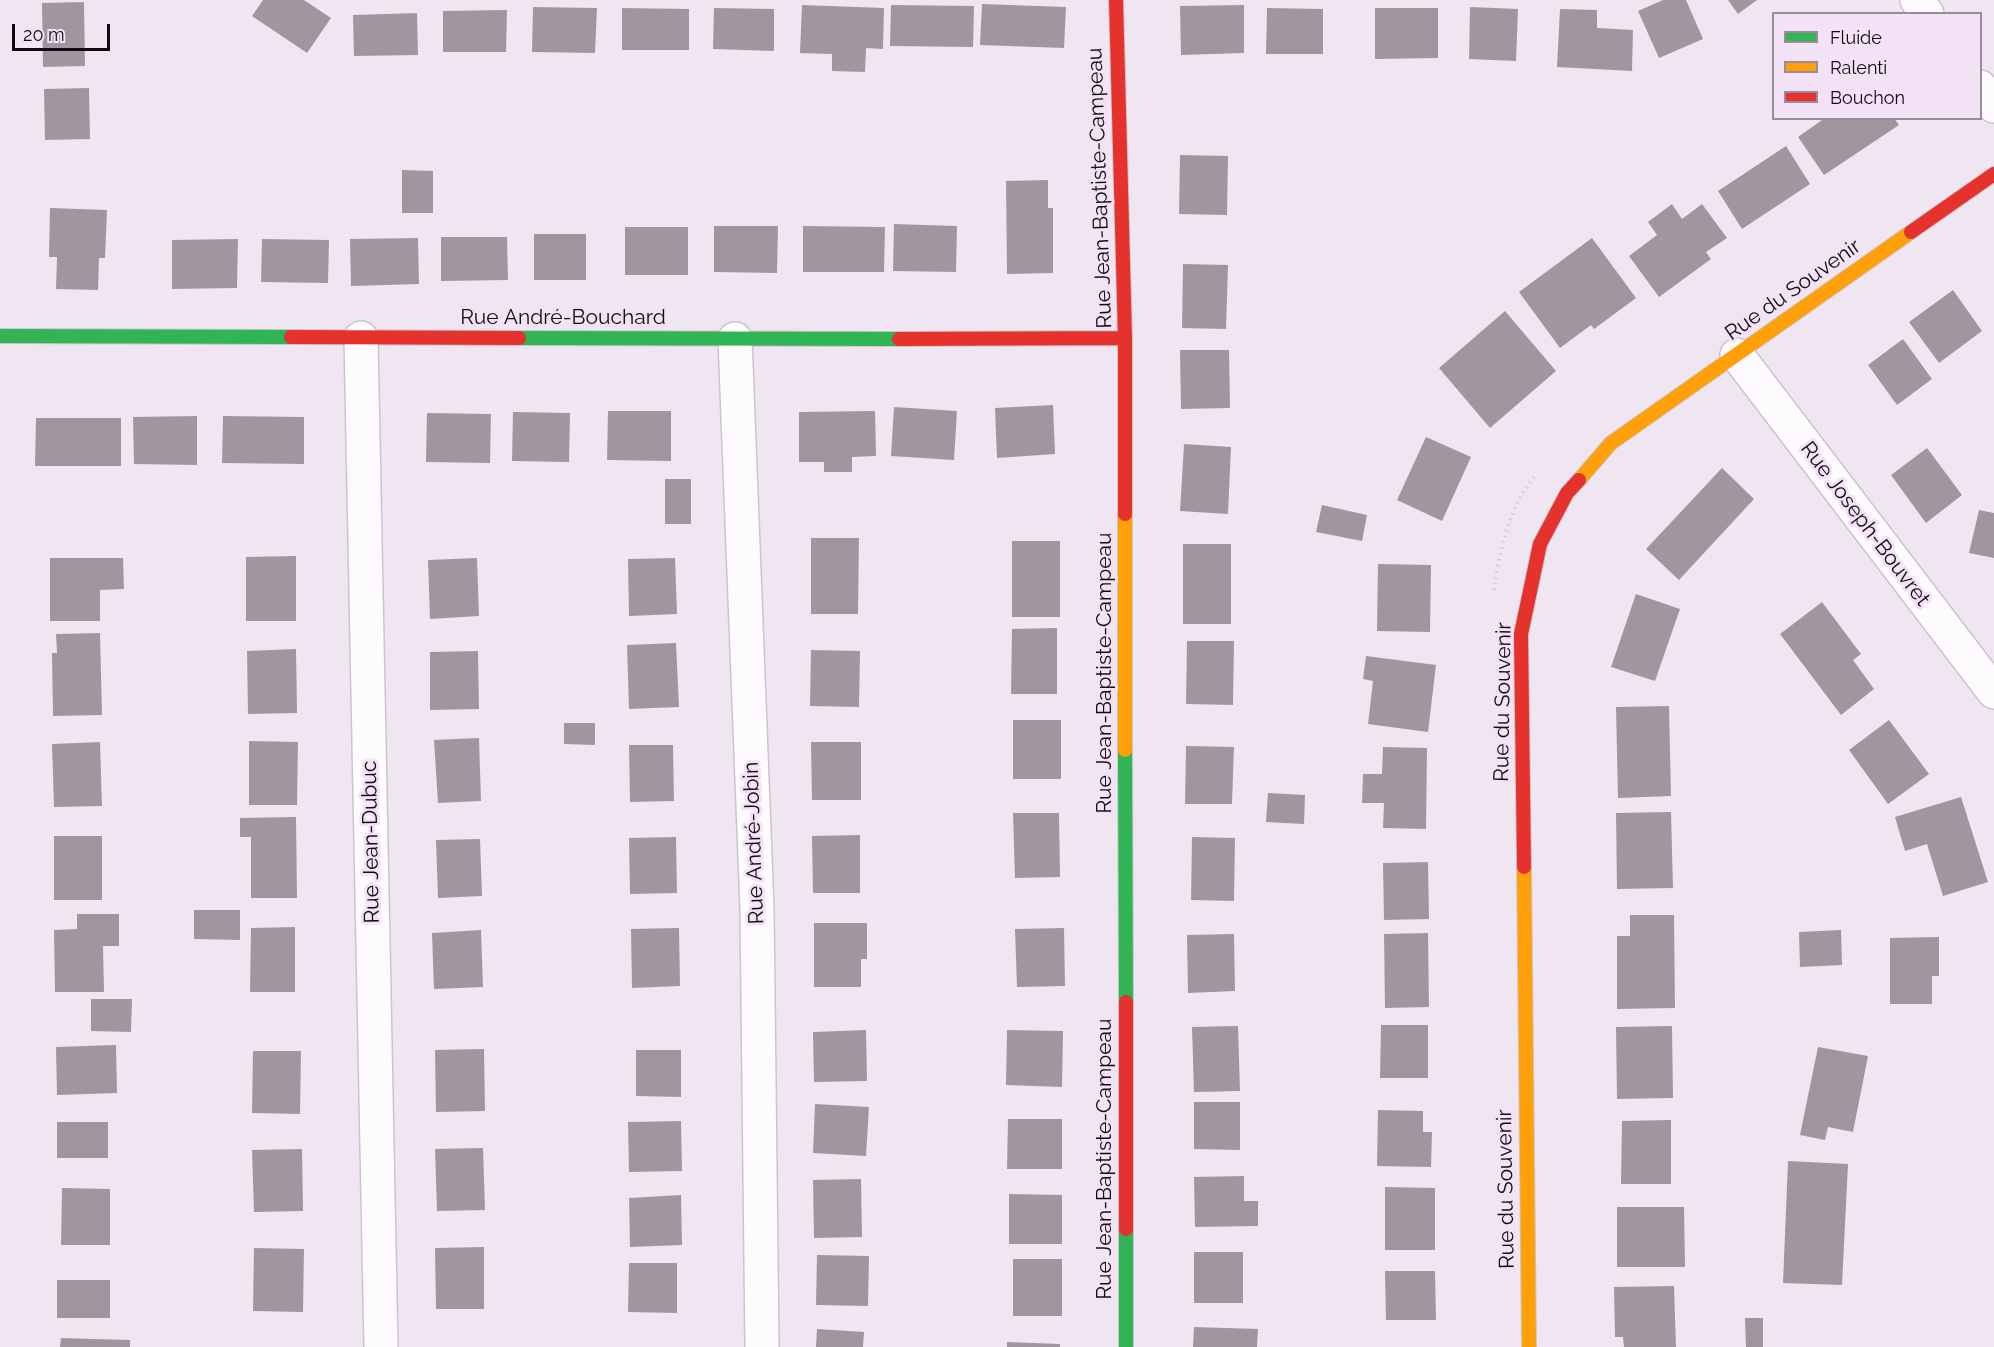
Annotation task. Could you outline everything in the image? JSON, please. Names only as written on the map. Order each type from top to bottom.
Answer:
[{"type":"street","name":"Rue Jean-Baptiste-Campeau","points":[[1116,0],[1125,338],[1126,1347]]},
{"type":"street","points":[[1982,90],[1994,106]]},
{"type":"street","name":"Rue du Souvenir","points":[[1529,1347],[1521,634],[1540,544],[1567,493],[1611,443],[1994,174]]},
{"type":"street","name":"Rue André-Bouchard","points":[[0,336],[1125,338]]},
{"type":"street","name":"Rue Jean-Dubuc","points":[[361,338],[381,1347]]},
{"type":"street","name":"Rue André-Jobin","points":[[735,339],[757,908],[762,1347]]},
{"type":"street","name":"Rue Joseph-Bouvret","points":[[1737,355],[1994,692]]},
{"type":"path","points":[[1493,592],[1507,529],[1527,489],[1539,472]]},
{"type":"building","points":[[263,0],[304,0],[331,18],[307,53],[252,16]]},
{"type":"building","points":[[1663,0],[1686,0],[1703,39],[1659,58],[1638,11]]},
{"type":"building","points":[[1728,0],[1757,0],[1738,14]]},
{"type":"building","points":[[84,2],[85,66],[43,67],[42,3]]},
{"type":"building","points":[[982,4],[1066,7],[1064,48],[980,45]]},
{"type":"building","points":[[802,5],[884,8],[883,49],[866,48],[865,72],[832,71],[832,54],[800,53]]},
{"type":"building","points":[[891,5],[974,6],[973,47],[890,46]]},
{"type":"building","points":[[1244,5],[1244,53],[1181,55],[1180,6]]},
{"type":"building","points":[[533,7],[597,8],[595,53],[532,52]]},
{"type":"building","points":[[1470,7],[1518,9],[1516,61],[1469,59]]},
{"type":"building","points":[[622,8],[689,9],[689,50],[622,50]]},
{"type":"building","points":[[714,8],[774,9],[774,51],[713,49]]},
{"type":"building","points":[[1267,8],[1323,9],[1323,54],[1266,54]]},
{"type":"building","points":[[1375,8],[1438,8],[1438,58],[1375,59]]},
{"type":"building","points":[[1560,9],[1597,10],[1597,28],[1633,30],[1632,71],[1557,67]]},
{"type":"building","points":[[507,10],[506,52],[443,52],[443,11]]},
{"type":"building","points":[[417,13],[418,55],[354,56],[353,15]]},
{"type":"building","points":[[89,88],[90,139],[45,140],[44,89]]},
{"type":"building","points":[[1822,120],[1895,120],[1899,125],[1824,175],[1798,137]]},
{"type":"building","points":[[1786,146],[1810,184],[1742,229],[1718,191]]},
{"type":"building","points":[[1180,155],[1228,156],[1227,215],[1179,214]]},
{"type":"building","points":[[402,170],[433,171],[433,213],[402,213]]},
{"type":"building","points":[[1048,180],[1048,208],[1053,208],[1053,273],[1007,274],[1006,181]]},
{"type":"building","points":[[1672,204],[1682,219],[1702,204],[1727,238],[1706,252],[1711,259],[1659,297],[1629,256],[1657,235],[1648,222]]},
{"type":"building","points":[[50,208],[107,210],[105,258],[99,258],[98,290],[56,289],[57,257],[49,257]]},
{"type":"building","points":[[894,224],[957,226],[956,272],[893,271]]},
{"type":"building","points":[[714,226],[778,226],[777,273],[714,272]]},
{"type":"building","points":[[803,226],[885,227],[884,272],[803,272]]},
{"type":"building","points":[[625,227],[688,227],[688,275],[625,275]]},
{"type":"building","points":[[534,234],[586,234],[586,280],[534,280]]},
{"type":"building","points":[[441,237],[507,237],[508,280],[441,281]]},
{"type":"building","points":[[418,238],[419,284],[351,286],[350,239]]},
{"type":"building","points":[[1592,238],[1636,298],[1594,329],[1591,325],[1560,348],[1519,292]]},
{"type":"building","points":[[238,239],[237,288],[172,289],[172,240]]},
{"type":"building","points":[[262,239],[329,240],[328,283],[261,282]]},
{"type":"building","points":[[1183,264],[1228,265],[1226,329],[1182,328]]},
{"type":"building","points":[[1953,290],[1982,331],[1939,363],[1909,322]]},
{"type":"building","points":[[1505,311],[1556,371],[1490,428],[1439,368]]},
{"type":"building","points":[[1903,339],[1932,379],[1897,405],[1868,365]]},
{"type":"building","points":[[1180,350],[1229,350],[1230,408],[1181,409]]},
{"type":"building","points":[[1053,405],[1055,454],[997,458],[995,408]]},
{"type":"building","points":[[894,407],[957,411],[954,460],[891,456]]},
{"type":"building","points":[[608,411],[671,411],[671,461],[607,460]]},
{"type":"building","points":[[875,411],[876,456],[852,457],[852,472],[824,472],[824,462],[799,462],[799,412]]},
{"type":"building","points":[[513,412],[570,413],[569,462],[512,461]]},
{"type":"building","points":[[427,413],[491,414],[490,463],[426,462]]},
{"type":"building","points":[[197,416],[197,465],[134,464],[133,417]]},
{"type":"building","points":[[223,416],[304,417],[304,464],[222,463]]},
{"type":"building","points":[[36,418],[121,418],[121,466],[35,466]]},
{"type":"building","points":[[1426,437],[1471,457],[1442,521],[1397,500]]},
{"type":"building","points":[[1184,444],[1231,447],[1228,514],[1180,511]]},
{"type":"building","points":[[1927,448],[1962,495],[1926,523],[1891,475]]},
{"type":"building","points":[[1722,468],[1754,499],[1679,580],[1646,549]]},
{"type":"building","points":[[665,479],[691,479],[691,524],[665,524]]},
{"type":"building","points":[[1322,505],[1367,515],[1362,541],[1316,532]]},
{"type":"building","points":[[1979,510],[1994,513],[1994,558],[1969,553]]},
{"type":"building","points":[[811,538],[859,538],[858,614],[811,614]]},
{"type":"building","points":[[1012,541],[1060,541],[1060,617],[1012,617]]},
{"type":"building","points":[[1183,544],[1231,544],[1231,624],[1183,624]]},
{"type":"building","points":[[296,556],[296,621],[246,621],[246,557]]},
{"type":"building","points":[[50,558],[123,558],[124,589],[100,590],[100,621],[50,621]]},
{"type":"building","points":[[477,558],[479,616],[430,619],[428,560]]},
{"type":"building","points":[[675,558],[677,614],[629,616],[628,559]]},
{"type":"building","points":[[1378,564],[1431,565],[1430,632],[1377,631]]},
{"type":"building","points":[[1636,594],[1680,609],[1655,681],[1611,667]]},
{"type":"building","points":[[1822,602],[1861,654],[1853,660],[1874,689],[1841,715],[1780,634]]},
{"type":"building","points":[[1057,628],[1057,694],[1011,694],[1012,629]]},
{"type":"building","points":[[100,633],[102,715],[53,716],[52,653],[57,653],[56,634]]},
{"type":"building","points":[[1187,641],[1234,641],[1233,705],[1186,704]]},
{"type":"building","points":[[676,643],[679,707],[629,709],[627,645]]},
{"type":"building","points":[[296,649],[297,713],[248,714],[247,651]]},
{"type":"building","points":[[811,650],[860,651],[859,707],[810,706]]},
{"type":"building","points":[[478,651],[479,709],[430,710],[430,652]]},
{"type":"building","points":[[1366,656],[1436,665],[1428,732],[1368,724],[1373,681],[1363,679]]},
{"type":"building","points":[[1669,706],[1671,796],[1618,798],[1616,707]]},
{"type":"building","points":[[1013,720],[1061,720],[1061,779],[1013,779]]},
{"type":"building","points":[[1889,720],[1929,774],[1888,804],[1849,750]]},
{"type":"building","points":[[564,723],[595,723],[595,745],[564,744]]},
{"type":"building","points":[[479,738],[481,801],[438,803],[434,740]]},
{"type":"building","points":[[249,741],[298,742],[297,805],[249,805]]},
{"type":"building","points":[[100,742],[102,806],[54,807],[52,744]]},
{"type":"building","points":[[811,742],[861,742],[861,800],[812,800]]},
{"type":"building","points":[[629,745],[673,745],[674,801],[630,802]]},
{"type":"building","points":[[1186,746],[1234,747],[1232,804],[1185,804]]},
{"type":"building","points":[[1383,747],[1427,748],[1426,829],[1383,828],[1384,803],[1362,803],[1363,774],[1382,774]]},
{"type":"building","points":[[1268,793],[1305,795],[1304,824],[1266,822]]},
{"type":"building","points":[[1961,797],[1988,882],[1943,896],[1927,844],[1905,851],[1895,817]]},
{"type":"building","points":[[1671,812],[1673,888],[1617,889],[1616,813]]},
{"type":"building","points":[[1013,813],[1059,813],[1060,877],[1015,878]]},
{"type":"building","points":[[296,817],[297,898],[251,898],[251,837],[240,837],[240,818]]},
{"type":"building","points":[[860,835],[860,893],[813,893],[812,836]]},
{"type":"building","points":[[54,836],[102,836],[102,900],[54,900]]},
{"type":"building","points":[[676,837],[677,893],[630,894],[629,838]]},
{"type":"building","points":[[1192,837],[1235,838],[1234,901],[1191,900]]},
{"type":"building","points":[[480,839],[482,896],[438,898],[436,840]]},
{"type":"building","points":[[1428,862],[1429,919],[1384,920],[1383,863]]},
{"type":"building","points":[[194,910],[240,910],[240,940],[194,939]]},
{"type":"building","points":[[77,914],[119,914],[119,946],[103,946],[104,992],[55,992],[54,930],[77,929]]},
{"type":"building","points":[[1630,915],[1674,915],[1675,1008],[1617,1009],[1617,936],[1630,936]]},
{"type":"building","points":[[814,923],[867,923],[867,959],[861,959],[861,987],[814,987]]},
{"type":"building","points":[[295,927],[295,992],[250,992],[251,928]]},
{"type":"building","points":[[679,928],[680,986],[632,988],[631,929]]},
{"type":"building","points":[[1064,928],[1065,986],[1017,987],[1015,929]]},
{"type":"building","points":[[481,930],[483,987],[434,989],[432,933]]},
{"type":"building","points":[[1841,930],[1842,965],[1800,967],[1799,932]]},
{"type":"building","points":[[1428,933],[1429,1007],[1385,1008],[1384,934]]},
{"type":"building","points":[[1234,934],[1235,991],[1188,993],[1187,935]]},
{"type":"building","points":[[1939,937],[1939,976],[1932,976],[1932,1004],[1890,1004],[1890,938]]},
{"type":"building","points":[[91,999],[132,999],[131,1032],[91,1031]]},
{"type":"building","points":[[1381,1025],[1428,1025],[1428,1078],[1380,1078]]},
{"type":"building","points":[[1238,1026],[1240,1091],[1194,1092],[1192,1027]]},
{"type":"building","points":[[1672,1026],[1673,1098],[1617,1099],[1616,1027]]},
{"type":"building","points":[[866,1030],[867,1081],[814,1082],[813,1032]]},
{"type":"building","points":[[1007,1030],[1063,1031],[1062,1087],[1006,1085]]},
{"type":"building","points":[[116,1045],[117,1093],[57,1095],[56,1047]]},
{"type":"building","points":[[1818,1047],[1868,1056],[1853,1132],[1828,1127],[1825,1140],[1800,1135]]},
{"type":"building","points":[[484,1049],[485,1111],[436,1112],[435,1050]]},
{"type":"building","points":[[636,1050],[681,1050],[681,1097],[636,1096]]},
{"type":"building","points":[[253,1051],[301,1051],[300,1114],[252,1113]]},
{"type":"building","points":[[1194,1102],[1240,1102],[1240,1150],[1194,1149]]},
{"type":"building","points":[[815,1104],[869,1107],[866,1156],[813,1153]]},
{"type":"building","points":[[1378,1110],[1423,1111],[1423,1132],[1432,1132],[1431,1167],[1377,1166]]},
{"type":"building","points":[[1008,1119],[1062,1119],[1062,1169],[1007,1169]]},
{"type":"building","points":[[1671,1120],[1671,1184],[1621,1184],[1622,1121]]},
{"type":"building","points":[[681,1121],[682,1171],[629,1172],[628,1122]]},
{"type":"building","points":[[57,1122],[108,1122],[108,1158],[57,1158]]},
{"type":"building","points":[[483,1148],[485,1210],[437,1211],[435,1149]]},
{"type":"building","points":[[302,1149],[303,1211],[254,1212],[252,1150]]},
{"type":"building","points":[[1788,1161],[1848,1164],[1842,1285],[1783,1283]]},
{"type":"building","points":[[1244,1176],[1244,1201],[1258,1201],[1258,1226],[1195,1227],[1194,1177]]},
{"type":"building","points":[[861,1179],[862,1237],[814,1238],[813,1180]]},
{"type":"building","points":[[1385,1187],[1435,1188],[1435,1250],[1385,1250]]},
{"type":"building","points":[[62,1188],[110,1189],[110,1245],[61,1245]]},
{"type":"building","points":[[1009,1194],[1062,1195],[1062,1244],[1009,1244]]},
{"type":"building","points":[[681,1195],[682,1245],[630,1247],[629,1198]]},
{"type":"building","points":[[1617,1207],[1684,1207],[1685,1267],[1617,1267]]},
{"type":"building","points":[[484,1247],[484,1309],[436,1309],[435,1248]]},
{"type":"building","points":[[254,1248],[304,1249],[303,1312],[253,1311]]},
{"type":"building","points":[[1194,1252],[1243,1252],[1243,1303],[1194,1303]]},
{"type":"building","points":[[817,1255],[869,1256],[868,1306],[816,1305]]},
{"type":"building","points":[[1013,1259],[1062,1259],[1062,1316],[1013,1316]]},
{"type":"building","points":[[629,1263],[677,1263],[677,1313],[628,1312]]},
{"type":"building","points":[[1385,1271],[1435,1271],[1436,1320],[1386,1320]]},
{"type":"building","points":[[57,1280],[110,1280],[110,1318],[57,1318]]},
{"type":"building","points":[[1674,1286],[1676,1347],[1624,1347],[1623,1337],[1615,1337],[1614,1287]]},
{"type":"building","points":[[1745,1318],[1763,1318],[1763,1347],[1746,1347]]},
{"type":"building","points":[[1194,1327],[1258,1329],[1257,1347],[1193,1347]]},
{"type":"building","points":[[817,1329],[864,1332],[863,1347],[816,1347]]},
{"type":"building","points":[[61,1338],[130,1340],[130,1347],[60,1347]]},
{"type":"building","points":[[1007,1342],[1060,1344],[1060,1347],[1007,1347]]},
{"type":"traffic: fast","points":[[0,336],[291,337]]},
{"type":"traffic: fast","points":[[519,338],[899,339]]},
{"type":"traffic: fast","points":[[1125,750],[1126,1002]]},
{"type":"traffic: fast","points":[[1126,1229],[1126,1347]]},
{"type":"traffic: slow","points":[[1579,480],[1611,443],[1911,232]]},
{"type":"traffic: slow","points":[[1125,514],[1125,750]]},
{"type":"traffic: slow","points":[[1524,867],[1529,1347]]},
{"type":"traffic: jam","points":[[1116,0],[1125,338],[1125,514]]},
{"type":"traffic: jam","points":[[1911,232],[1994,174]]},
{"type":"traffic: jam","points":[[291,337],[519,338]]},
{"type":"traffic: jam","points":[[899,339],[1125,338]]},
{"type":"traffic: jam","points":[[1524,867],[1521,634],[1540,544],[1567,493],[1579,480]]},
{"type":"traffic: jam","points":[[1126,1002],[1126,1229]]}]
